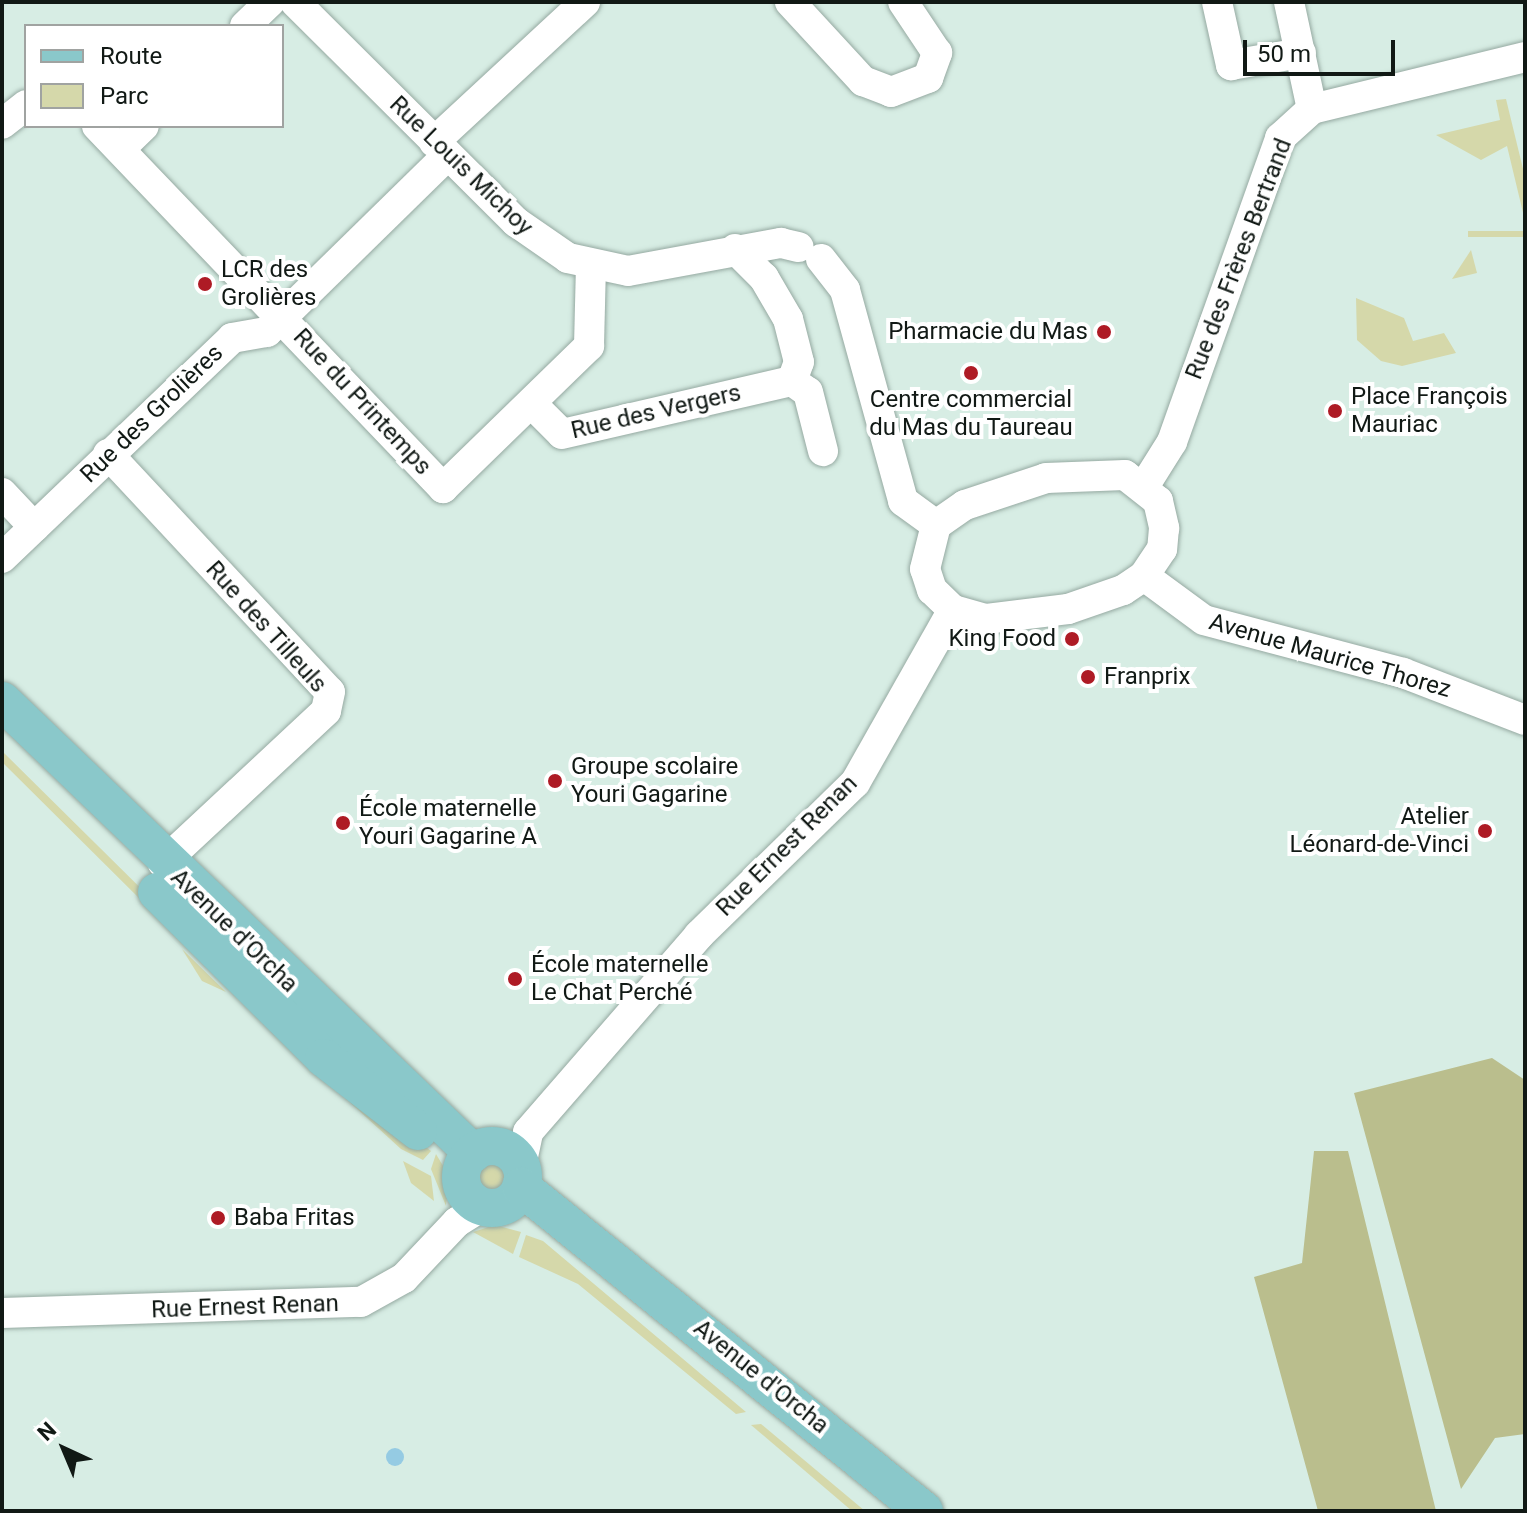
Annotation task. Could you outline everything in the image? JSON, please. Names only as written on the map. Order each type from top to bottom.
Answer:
[{"type":"main road","name":"Avenue d'Orcha","points":[[2,701],[163,863],[547,1233],[596,1245],[924,1511]]},
{"type":"main road","name":"Avenue d'Orcha","points":[[2,737],[324,1058],[492,1177]]},
{"type":"street","points":[[247,24],[270,2]]},
{"type":"street","name":"Rue Louis Michoy","points":[[295,2],[441,149],[537,239],[591,266],[628,271],[735,249],[810,253],[845,290],[903,501],[936,525]]},
{"type":"street","name":"Rue des Grolières","points":[[2,558],[232,338],[258,338],[283,317],[585,2]]},
{"type":"street","points":[[790,2],[863,81],[891,92],[928,78],[937,53],[903,2]]},
{"type":"street","points":[[1217,2],[1231,65],[1301,53]]},
{"type":"street","points":[[1289,2],[1312,109]]},
{"type":"street","name":"Rue des Frères Bertrand","points":[[1145,485],[1172,442],[1280,138],[1312,109],[1525,57]]},
{"type":"street","points":[[2,124],[24,107]]},
{"type":"street","points":[[99,128],[283,317]]},
{"type":"street","points":[[120,149],[142,128]]},
{"type":"street","points":[[735,249],[764,278],[788,319],[799,362],[792,381],[808,392],[823,451]]},
{"type":"street","name":"Rue du Printemps","points":[[283,317],[443,488],[532,404],[594,336],[591,266]]},
{"type":"street","name":"Rue des Vergers","points":[[532,404],[562,434],[792,381]]},
{"type":"street","name":"Rue des Tilleuls","points":[[108,454],[330,692],[326,711],[163,863]]},
{"type":"street","points":[[1125,475],[1145,485],[1164,528],[1162,549],[1144,576],[1068,609],[985,619],[953,610],[932,590],[925,569],[936,525],[965,505],[1046,478],[1125,475]]},
{"type":"street","points":[[2,493],[34,527]]},
{"type":"street","name":"Avenue Maurice Thorez","points":[[1144,576],[1204,620],[1403,673],[1522,711]]},
{"type":"street","name":"Rue Ernest Renan","points":[[2,1313],[361,1302],[404,1278],[745,883],[855,783],[953,610]]},
{"type":"green space","points":[[1506,99],[1525,177],[1525,221],[1507,146],[1481,160],[1436,135],[1500,120],[1496,100]]},
{"type":"green space","points":[[1468,231],[1525,231],[1525,237],[1468,237]]},
{"type":"green space","points":[[1471,250],[1477,273],[1452,279]]},
{"type":"green space","points":[[1356,298],[1404,318],[1413,341],[1444,333],[1456,353],[1402,366],[1381,361],[1357,340]]},
{"type":"green space","points":[[2,751],[290,1036],[431,1151],[423,1160],[401,1149],[286,1044],[2,762]]},
{"type":"green space","points":[[182,949],[226,992],[202,981]]},
{"type":"green space","points":[[1492,1058],[1525,1080],[1525,1434],[1495,1438],[1461,1489],[1354,1093]]},
{"type":"green space","points":[[1314,1151],[1348,1151],[1436,1511],[1318,1511],[1254,1277],[1302,1263]]},
{"type":"green space","points":[[436,1154],[449,1176],[446,1206],[431,1169]]},
{"type":"green space","points":[[493,1159],[505,1165],[511,1177],[505,1189],[493,1195],[481,1189],[475,1177],[481,1165]]},
{"type":"green space","points":[[403,1161],[431,1176],[434,1201],[411,1183]]},
{"type":"green space","points":[[495,1225],[521,1232],[513,1254],[473,1232]]},
{"type":"green space","points":[[526,1235],[543,1241],[746,1412],[736,1414],[578,1284],[519,1257]]},
{"type":"green space","points":[[761,1424],[865,1511],[852,1511],[751,1425]]},
{"type":"water","points":[[395,1448],[404,1457],[395,1466],[386,1457]]},
{"type":"place","name":"LCR des Grolières","points":[[205,284]]},
{"type":"place","name":"Pharmacie du Mas","points":[[1104,332]]},
{"type":"place","name":"Centre commercial du Mas du Taureau","points":[[971,373]]},
{"type":"place","name":"Place François Mauriac","points":[[1335,411]]},
{"type":"place","name":"King Food","points":[[1072,639]]},
{"type":"place","name":"Franprix","points":[[1088,677]]},
{"type":"place","name":"Groupe scolaire Youri Gagarine","points":[[555,781]]},
{"type":"place","name":"École maternelle Youri Gagarine A","points":[[343,823]]},
{"type":"place","name":"Atelier Léonard-de-Vinci","points":[[1485,831]]},
{"type":"place","name":"École maternelle Le Chat Perché","points":[[515,979]]},
{"type":"place","name":"Baba Fritas","points":[[218,1218]]}]
